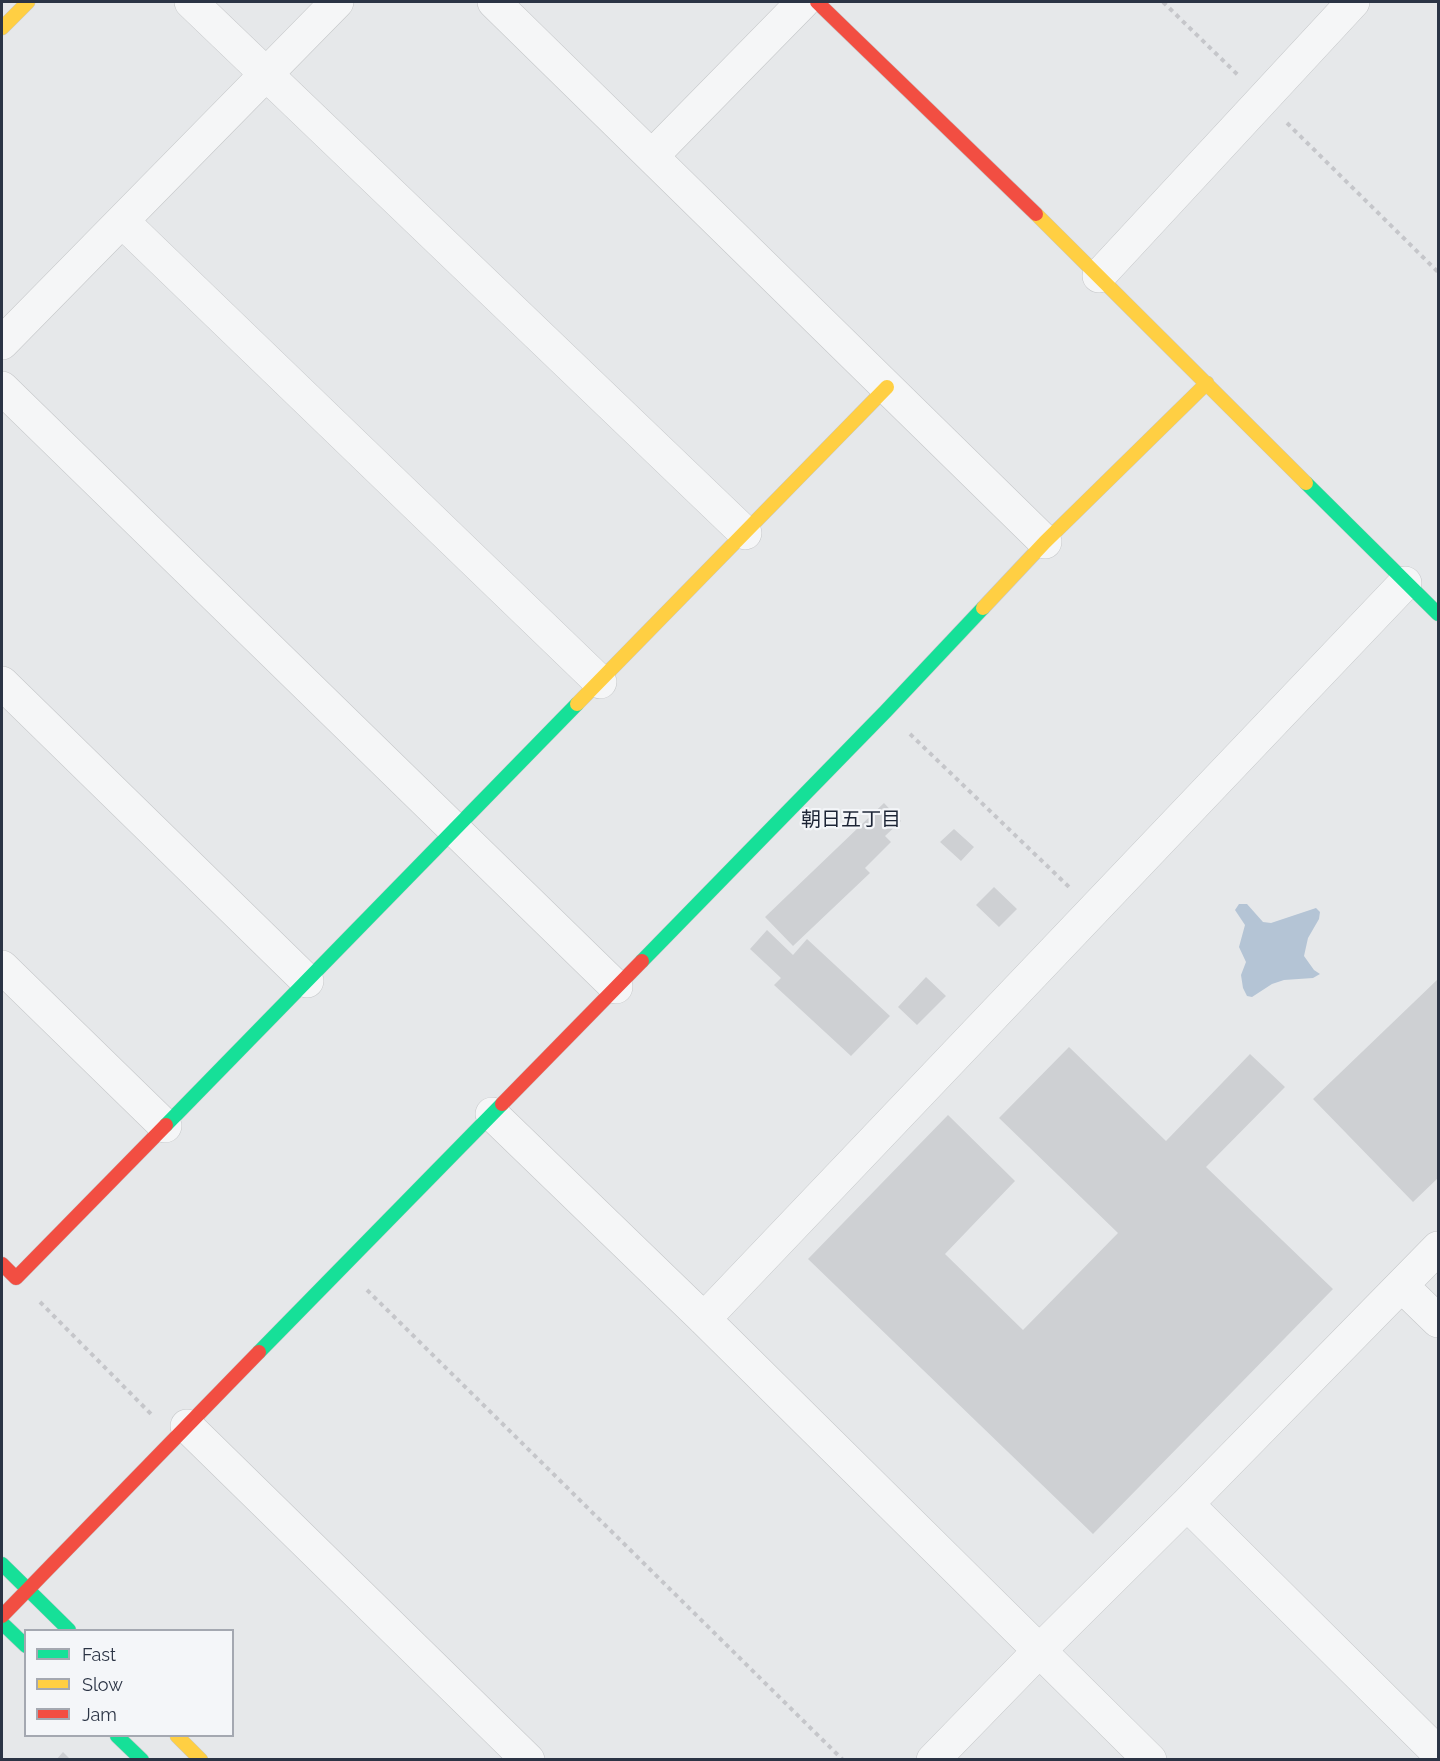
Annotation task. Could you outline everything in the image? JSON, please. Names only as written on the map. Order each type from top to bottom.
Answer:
[{"type":"street","points":[[2,28],[28,2]]},
{"type":"street","points":[[191,2],[745,533]]},
{"type":"street","points":[[2,343],[337,2]]},
{"type":"street","points":[[494,2],[1045,542]]},
{"type":"street","points":[[652,156],[803,2]]},
{"type":"street","points":[[817,2],[1207,382],[1438,614]]},
{"type":"street","points":[[1099,276],[1353,2]]},
{"type":"street","points":[[122,221],[600,682]]},
{"type":"street","points":[[2,1616],[886,711],[1045,542],[1207,382]]},
{"type":"street","points":[[2,1264],[16,1278],[887,387]]},
{"type":"street","points":[[2,388],[616,987]]},
{"type":"street","points":[[704,1318],[1405,583]]},
{"type":"street","points":[[2,683],[307,981]]},
{"type":"street","points":[[2,967],[165,1126]]},
{"type":"street","points":[[492,1114],[704,1318],[1150,1760]]},
{"type":"street","points":[[933,1760],[1438,1248]]},
{"type":"street","points":[[1402,1286],[1438,1321]]},
{"type":"street","points":[[181,1432],[528,1760]]},
{"type":"street","points":[[1187,1504],[1438,1754]]},
{"type":"street","points":[[2,1564],[68,1629]]},
{"type":"street","points":[[2,1623],[24,1644]]},
{"type":"street","points":[[118,1737],[142,1760]]},
{"type":"street","points":[[178,1737],[201,1760]]},
{"type":"path","points":[[1163,2],[1438,272]]},
{"type":"path","points":[[886,711],[1093,911]]},
{"type":"path","points":[[343,1266],[843,1760]]},
{"type":"path","points":[[16,1278],[181,1432]]},
{"type":"water","points":[[1239,904],[1247,904],[1263,922],[1271,923],[1316,908],[1320,912],[1319,919],[1308,938],[1304,956],[1314,970],[1320,974],[1313,978],[1284,980],[1272,984],[1252,997],[1247,996],[1241,975],[1246,962],[1239,947],[1245,925],[1235,910]]},
{"type":"building","points":[[884,803],[901,821],[885,836],[891,842],[865,868],[870,873],[793,946],[765,917]]},
{"type":"building","points":[[954,829],[974,847],[961,861],[940,842]]},
{"type":"building","points":[[994,887],[1017,909],[999,927],[976,905]]},
{"type":"building","points":[[767,930],[793,955],[807,939],[890,1016],[851,1056],[774,985],[781,978],[750,949]]},
{"type":"building","points":[[926,977],[946,996],[917,1025],[898,1007]]},
{"type":"building","points":[[1438,979],[1438,1178],[1413,1202],[1313,1099]]},
{"type":"building","points":[[1069,1047],[1166,1141],[1250,1054],[1285,1087],[1206,1167],[1333,1289],[1093,1534],[808,1259],[948,1115],[1015,1181],[945,1254],[1023,1330],[1118,1233],[999,1118]]},
{"type":"building","points":[[63,1752],[71,1760],[56,1760]]},
{"type":"traffic: fast","points":[[1306,483],[1438,614]]},
{"type":"traffic: fast","points":[[642,961],[983,608]]},
{"type":"traffic: fast","points":[[166,1125],[577,704]]},
{"type":"traffic: fast","points":[[259,1352],[502,1104]]},
{"type":"traffic: fast","points":[[2,1564],[68,1629]]},
{"type":"traffic: fast","points":[[2,1623],[24,1644]]},
{"type":"traffic: fast","points":[[118,1737],[142,1760]]},
{"type":"traffic: slow","points":[[2,28],[28,2]]},
{"type":"traffic: slow","points":[[1036,214],[1306,483]]},
{"type":"traffic: slow","points":[[983,608],[1045,542],[1207,383]]},
{"type":"traffic: slow","points":[[577,704],[887,387]]},
{"type":"traffic: slow","points":[[178,1737],[201,1760]]},
{"type":"traffic: jam","points":[[817,2],[1036,214]]},
{"type":"traffic: jam","points":[[502,1104],[642,961]]},
{"type":"traffic: jam","points":[[2,1264],[16,1278],[166,1125]]},
{"type":"traffic: jam","points":[[2,1616],[259,1352]]},
{"type":"district","name":"朝日五丁目","points":[[851,820]]}]
